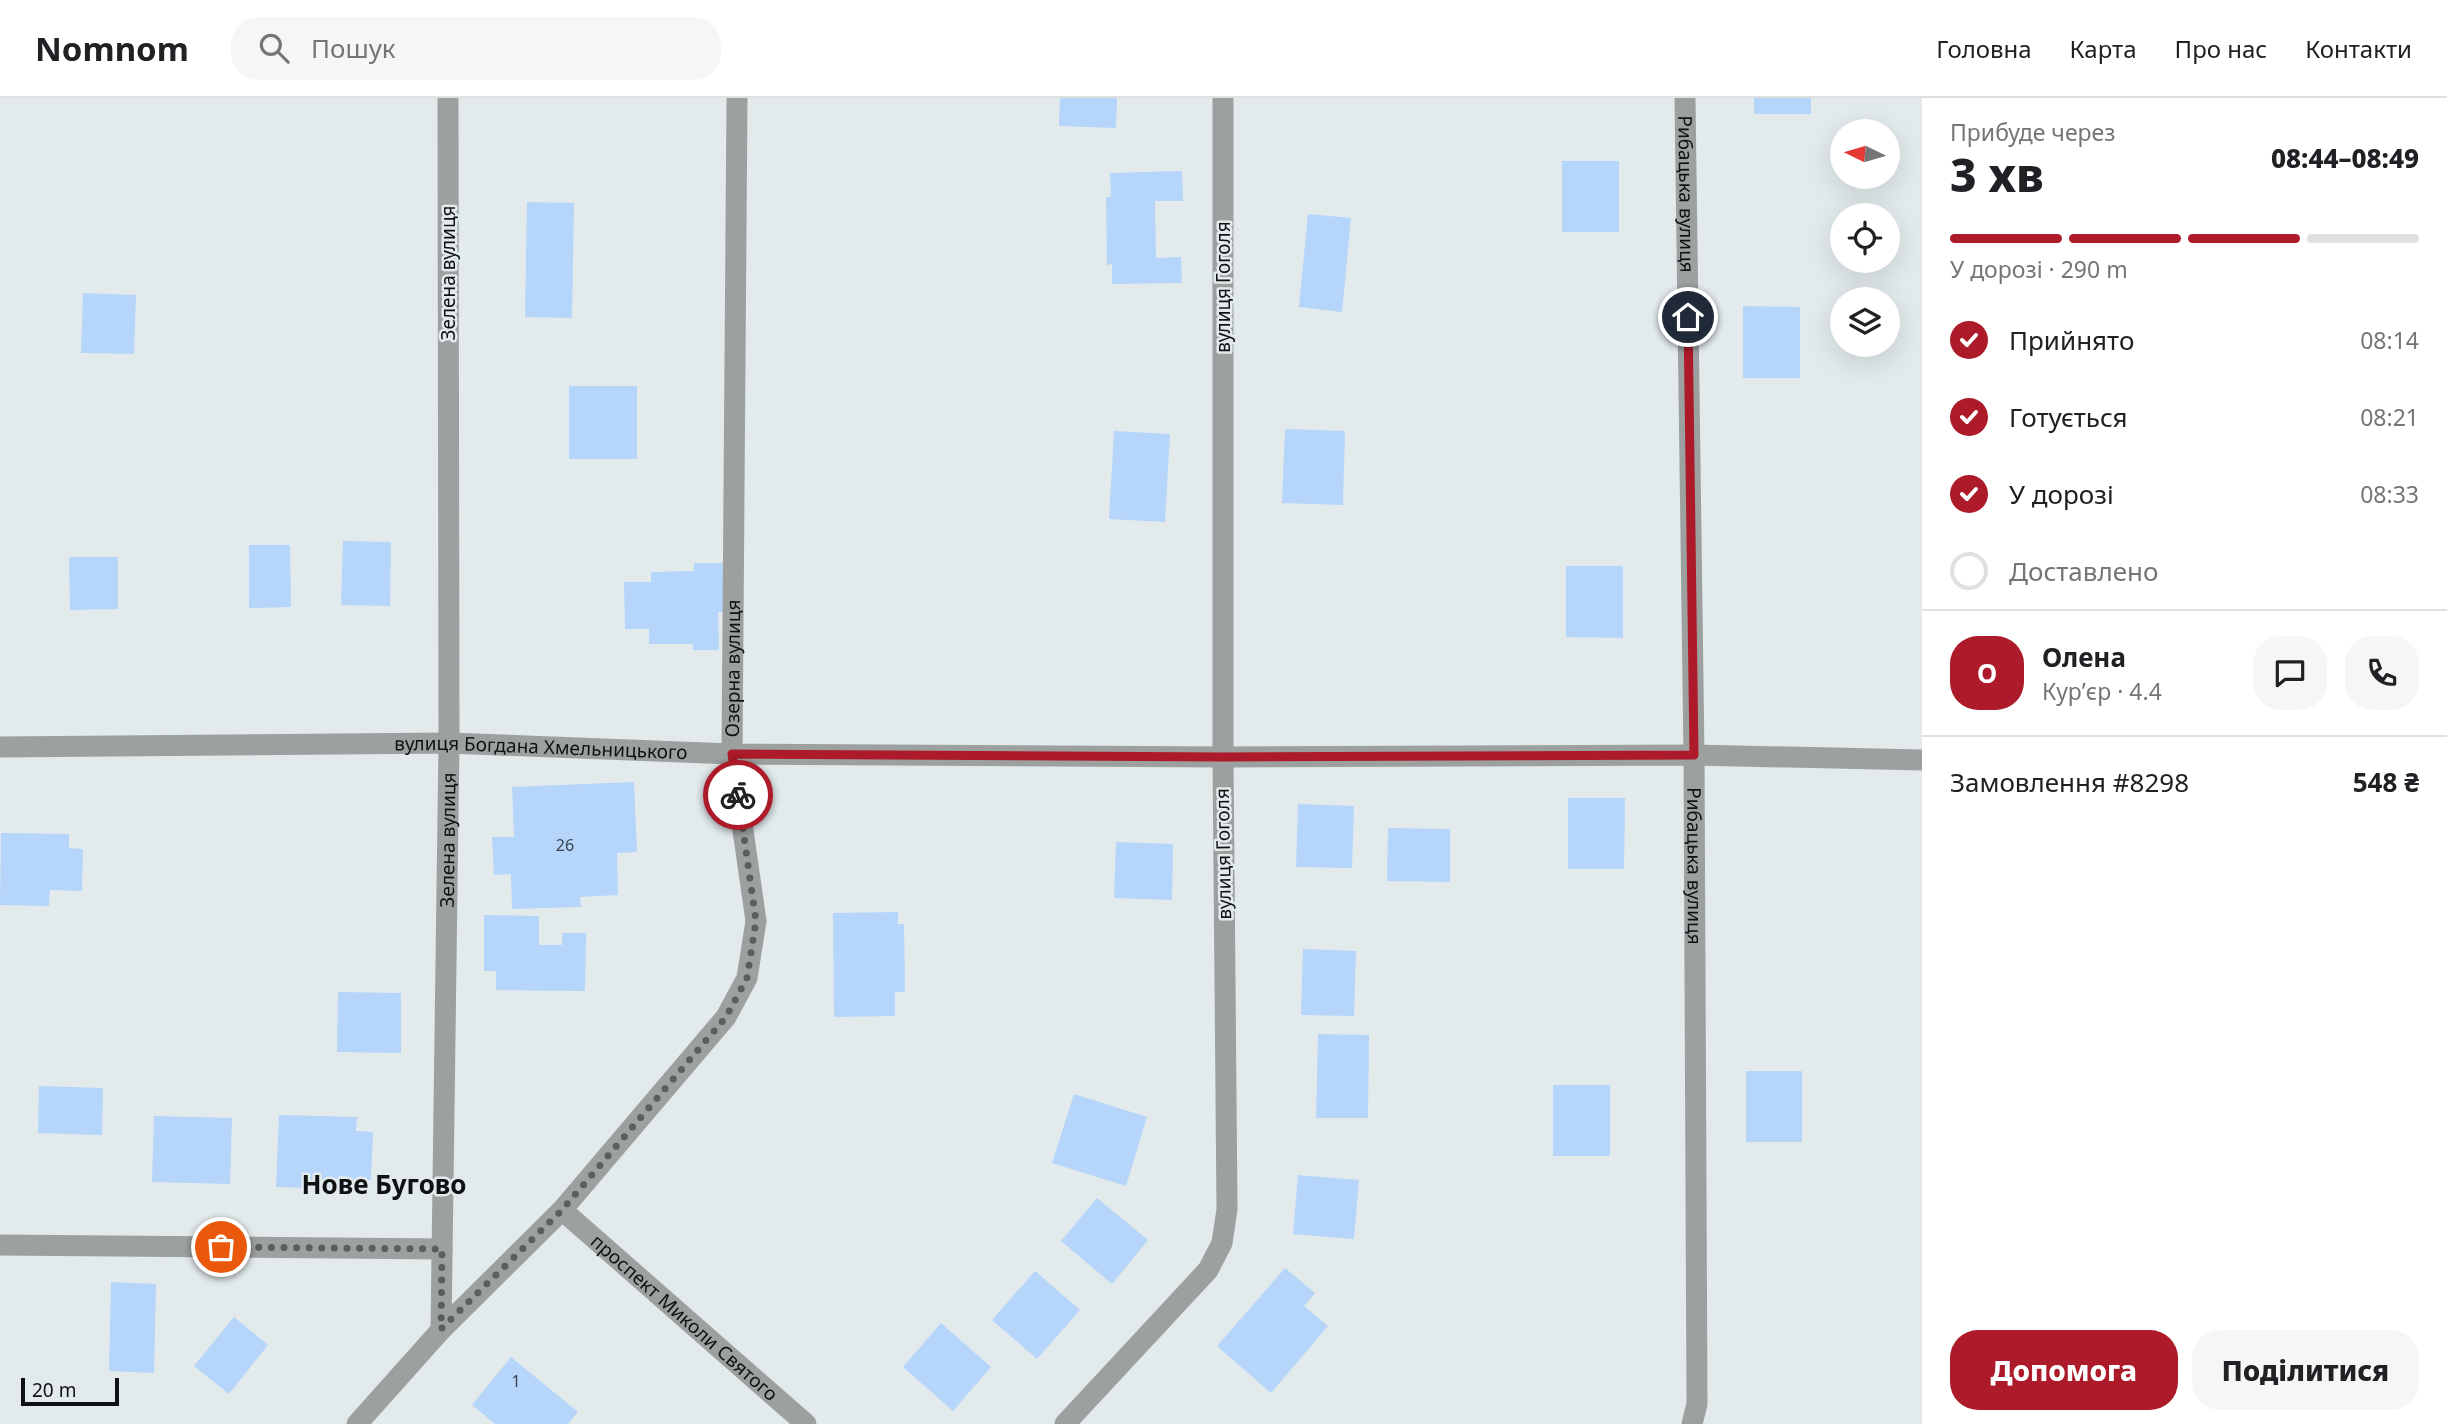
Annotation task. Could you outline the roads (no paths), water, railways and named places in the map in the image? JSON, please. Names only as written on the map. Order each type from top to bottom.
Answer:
[{"type":"street","name":"Зелена вулиця","points":[[441,1329],[449,743],[448,98]]},
{"type":"street","name":"Озерна вулиця","points":[[441,1329],[562,1210],[726,1017],[747,978],[756,921],[732,754],[737,98]]},
{"type":"street","name":"вулиця Гоголя","points":[[1065,1424],[1209,1270],[1222,1243],[1227,1209],[1223,757],[1223,98]]},
{"type":"street","name":"Рибацька вулиця","points":[[1685,98],[1694,755],[1697,1404],[1692,1424]]},
{"type":"street","name":"вулиця Богдана Хмельницького","points":[[0,747],[449,743],[732,754],[1223,757],[1694,755],[1922,760]]},
{"type":"street","name":"проспект Миколи Святого","points":[[562,1210],[806,1424]]},
{"type":"street","points":[[0,1245],[442,1249]]},
{"type":"street","points":[[357,1424],[441,1329]]},
{"type":"district","name":"Нове Бугово","points":[[384,1185]]}]
